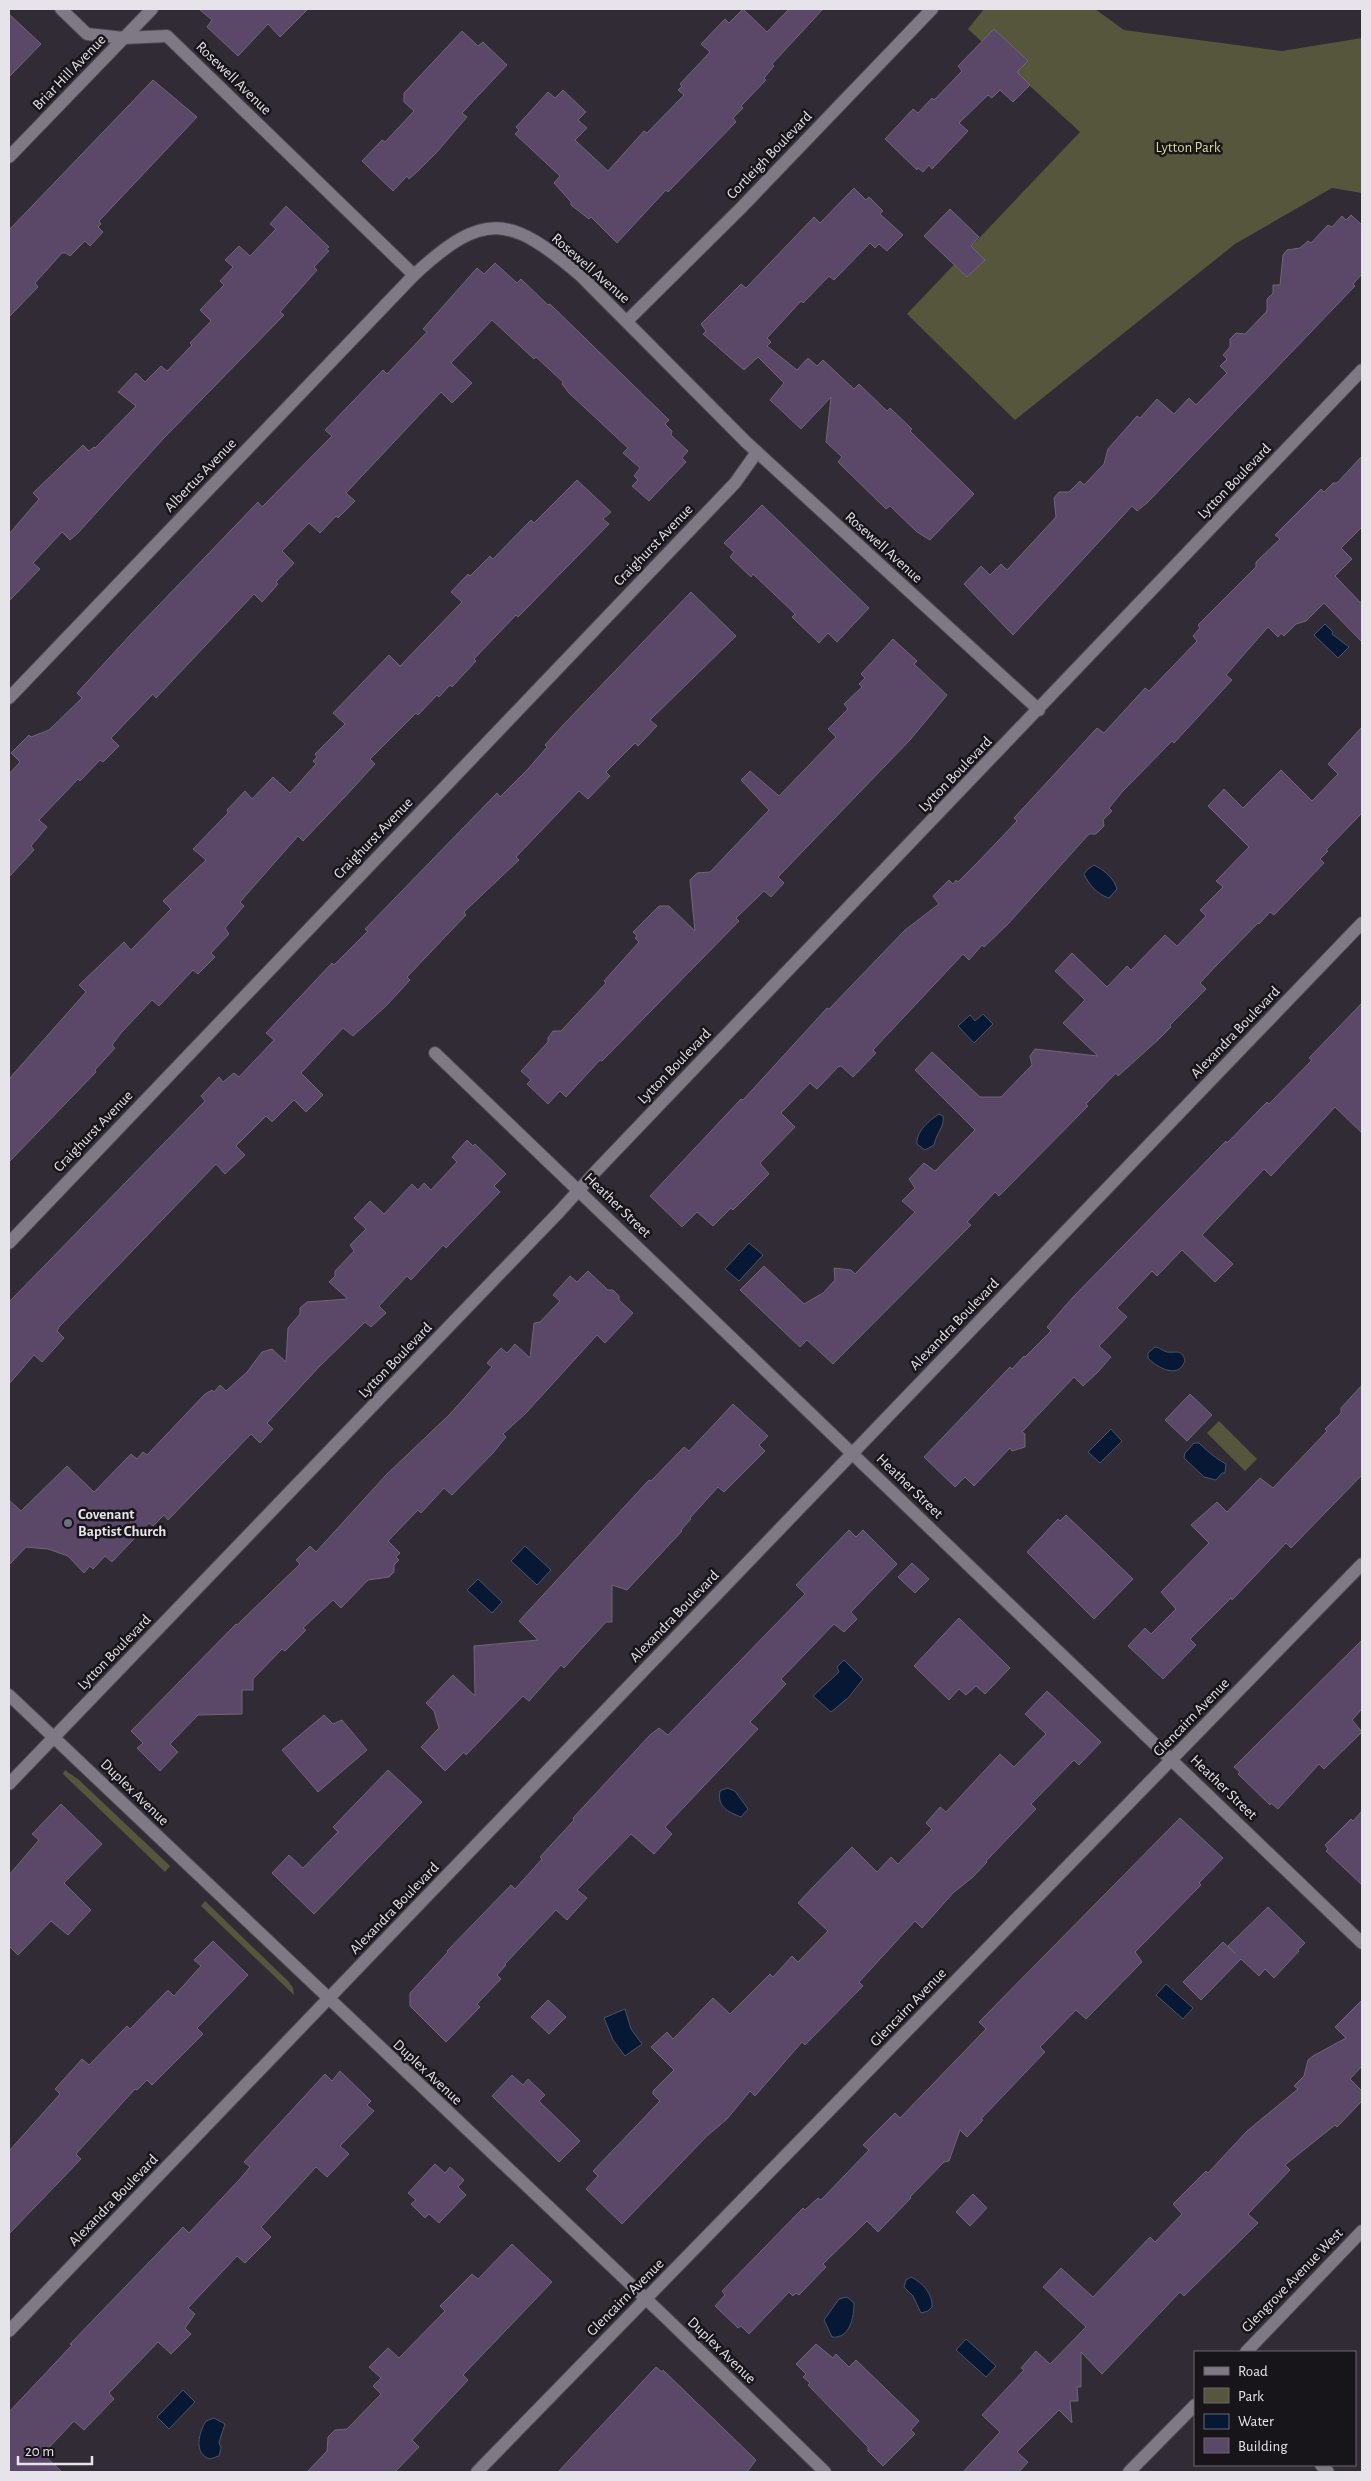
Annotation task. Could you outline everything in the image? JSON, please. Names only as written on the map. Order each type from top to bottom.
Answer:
[{"type":"street","name":"Rosewell Avenue","points":[[61,9],[87,34],[124,38],[168,36],[414,275],[458,238],[480,229],[501,229],[530,238],[553,252],[627,321],[757,452],[1039,710]]},
{"type":"street","name":"Briar Hill Avenue","points":[[9,157],[152,9]]},
{"type":"street","name":"Cortleigh Boulevard","points":[[627,321],[741,208],[932,9]]},
{"type":"street","name":"Albertus Avenue","points":[[9,698],[414,275]]},
{"type":"street","name":"Lytton Boulevard","points":[[9,1784],[579,1191],[1362,370]]},
{"type":"street","name":"Craighurst Avenue","points":[[9,1242],[728,491],[757,452]]},
{"type":"street","name":"Alexandra Boulevard","points":[[9,2332],[1362,922]]},
{"type":"street","name":"Heather Street","points":[[435,1053],[852,1454],[1173,1759],[1362,1943]]},
{"type":"street","name":"Glencairn Avenue","points":[[477,2472],[1362,1564]]},
{"type":"street","name":"Duplex Avenue","points":[[9,1695],[825,2472]]},
{"type":"street","name":"Glengrove Avenue West","points":[[1247,2351],[1362,2231]]},
{"type":"street","points":[[1129,2472],[1194,2406]]},
{"type":"green space","name":"Lytton Park","points":[[984,9],[1095,9],[1124,30],[1282,51],[1362,38],[1362,193],[1332,188],[1235,244],[1015,420],[907,314],[1080,132],[968,29]]},
{"type":"green space","points":[[1219,1421],[1257,1459],[1245,1471],[1207,1433]]},
{"type":"green space","points":[[65,1770],[79,1780],[170,1866],[165,1872],[63,1774]]},
{"type":"green space","points":[[205,1901],[289,1982],[293,1988],[294,1995],[201,1906]]},
{"type":"water","points":[[1325,624],[1333,632],[1332,634],[1349,647],[1338,658],[1314,635]]},
{"type":"water","points":[[1094,865],[1108,875],[1116,885],[1117,889],[1109,898],[1101,895],[1094,889],[1084,874]]},
{"type":"water","points":[[983,1014],[993,1024],[974,1043],[958,1026],[970,1015],[975,1021]]},
{"type":"water","points":[[939,1114],[943,1116],[942,1127],[934,1145],[925,1150],[917,1144],[917,1139],[921,1130]]},
{"type":"water","points":[[749,1243],[763,1255],[739,1281],[725,1269]]},
{"type":"water","points":[[1155,1347],[1167,1352],[1180,1353],[1185,1360],[1182,1366],[1178,1370],[1173,1371],[1162,1368],[1152,1362],[1148,1358],[1148,1353]]},
{"type":"water","points":[[1111,1429],[1122,1441],[1100,1463],[1088,1452]]},
{"type":"water","points":[[1194,1443],[1199,1443],[1226,1464],[1225,1473],[1222,1473],[1216,1480],[1204,1477],[1184,1458],[1185,1453]]},
{"type":"water","points":[[525,1546],[551,1570],[537,1585],[511,1561]]},
{"type":"water","points":[[478,1579],[502,1602],[492,1613],[467,1590]]},
{"type":"water","points":[[844,1660],[863,1679],[849,1697],[831,1712],[813,1696],[839,1672],[837,1667]]},
{"type":"water","points":[[727,1788],[735,1791],[748,1809],[741,1817],[724,1808],[720,1801],[720,1791]]},
{"type":"water","points":[[1166,1984],[1193,2008],[1183,2019],[1156,1995]]},
{"type":"water","points":[[625,2009],[631,2029],[642,2044],[625,2056],[613,2040],[604,2018]]},
{"type":"water","points":[[911,2277],[923,2285],[929,2293],[932,2307],[928,2311],[921,2313],[913,2296],[904,2287],[906,2280]]},
{"type":"water","points":[[847,2297],[854,2303],[850,2326],[843,2334],[838,2337],[832,2337],[824,2320],[839,2299]]},
{"type":"water","points":[[966,2339],[996,2366],[986,2377],[956,2350]]},
{"type":"water","points":[[183,2390],[195,2402],[169,2429],[157,2417]]},
{"type":"water","points":[[214,2418],[225,2424],[219,2442],[221,2448],[219,2456],[210,2459],[201,2452],[199,2442],[201,2431],[206,2421]]},
{"type":"building","points":[[199,9],[308,9],[280,37],[268,24],[238,56],[207,27],[212,20]]},
{"type":"building","points":[[743,9],[767,32],[789,9],[823,9],[772,64],[774,66],[764,78],[766,80],[741,106],[743,108],[733,118],[736,122],[668,192],[666,190],[617,243],[591,217],[589,219],[571,205],[571,202],[554,183],[560,176],[515,134],[519,130],[516,127],[548,92],[555,98],[563,90],[586,112],[578,120],[587,128],[575,140],[608,171],[644,131],[647,133],[684,95],[678,90],[682,86],[680,84],[710,52],[701,44],[725,19],[729,23]]},
{"type":"building","points":[[9,14],[41,44],[9,77]]},
{"type":"building","points":[[994,29],[1028,61],[1017,72],[1030,85],[1013,102],[1000,90],[992,98],[988,95],[959,123],[968,131],[932,169],[929,165],[923,172],[918,168],[917,170],[885,139],[913,109],[918,113],[932,98],[934,100],[962,71],[958,66]]},
{"type":"building","points":[[462,31],[478,46],[483,42],[507,65],[462,113],[467,117],[437,152],[409,179],[407,176],[393,191],[362,161],[382,140],[385,142],[414,111],[404,102],[404,93]]},
{"type":"building","points":[[153,80],[197,117],[99,221],[101,224],[98,227],[103,232],[90,246],[85,241],[70,256],[62,253],[35,283],[38,287],[9,317],[9,230]]},
{"type":"building","points":[[854,188],[866,200],[869,197],[883,211],[880,214],[903,235],[887,251],[879,244],[875,248],[870,243],[834,280],[829,276],[803,303],[801,301],[767,338],[771,342],[767,346],[797,370],[808,358],[817,366],[823,360],[854,389],[859,384],[887,411],[890,408],[912,429],[910,431],[974,494],[930,540],[917,532],[890,506],[886,509],[838,462],[842,457],[826,442],[831,397],[801,429],[770,400],[784,383],[758,357],[744,370],[703,334],[706,331],[701,324],[741,284],[746,288],[814,217],[820,223]]},
{"type":"building","points":[[286,206],[329,247],[326,249],[329,251],[314,267],[317,270],[280,312],[284,315],[163,439],[78,533],[70,540],[62,532],[33,563],[40,569],[9,601],[9,534],[39,499],[33,493],[83,445],[89,451],[95,448],[136,406],[118,392],[136,373],[145,382],[161,366],[167,371],[192,345],[190,343],[211,321],[200,310],[224,285],[220,281],[233,267],[225,260],[239,246],[250,256],[276,229],[270,224]]},
{"type":"building","points":[[950,209],[979,237],[971,246],[985,260],[967,277],[924,236]]},
{"type":"building","points":[[1351,215],[1362,225],[1362,274],[1353,284],[1355,286],[1147,503],[1137,511],[1132,506],[1013,635],[964,584],[981,566],[990,575],[1001,564],[1007,570],[1056,517],[1054,498],[1059,492],[1069,492],[1080,481],[1084,485],[1104,464],[1108,449],[1137,416],[1140,418],[1157,399],[1174,414],[1189,398],[1196,405],[1227,373],[1220,366],[1227,359],[1223,355],[1230,347],[1230,339],[1236,333],[1245,334],[1267,311],[1267,299],[1273,293],[1273,285],[1280,285],[1283,255],[1287,250],[1300,248],[1308,241],[1311,243],[1328,225],[1332,227],[1342,216],[1346,220]]},
{"type":"building","points":[[495,263],[517,283],[521,279],[548,305],[550,304],[669,420],[665,424],[672,431],[671,435],[688,451],[682,458],[686,462],[649,501],[632,486],[638,480],[634,476],[640,468],[623,453],[628,448],[569,393],[562,384],[563,382],[536,357],[534,359],[492,320],[451,363],[472,383],[452,403],[441,392],[346,493],[355,501],[338,518],[336,516],[320,533],[309,523],[282,551],[294,563],[276,582],[278,584],[262,602],[254,594],[156,698],[153,694],[111,738],[119,746],[103,762],[100,760],[80,781],[78,779],[39,820],[47,827],[31,846],[34,850],[9,877],[9,774],[20,762],[11,753],[29,735],[31,737],[49,730],[82,698],[77,693],[132,633],[258,502],[262,507],[332,436],[325,430],[383,370],[387,374],[427,332],[423,329],[477,268],[484,274]]},
{"type":"building","points":[[1362,456],[1362,527],[1341,548],[1352,559],[1335,576],[1362,604],[1362,642],[1324,603],[1306,621],[1296,624],[1284,636],[1281,633],[1278,637],[1268,627],[1226,675],[1232,680],[1174,743],[1172,741],[1122,792],[1109,808],[1112,811],[1103,820],[1104,826],[1096,834],[1089,834],[1008,924],[984,947],[982,945],[969,960],[963,954],[873,1050],[876,1053],[853,1077],[841,1066],[838,1067],[817,1089],[810,1083],[781,1113],[795,1127],[760,1163],[769,1174],[733,1210],[731,1208],[713,1226],[697,1212],[682,1227],[650,1196],[741,1099],[743,1100],[827,1008],[829,1009],[905,930],[939,904],[933,896],[949,880],[953,884],[956,880],[958,882],[979,861],[1017,821],[1014,818],[1097,728],[1104,733],[1145,688],[1149,691],[1197,641],[1193,636],[1200,628],[1198,625],[1256,567],[1256,562],[1280,539],[1275,535],[1321,489],[1324,492],[1333,483],[1337,483]]},
{"type":"building","points":[[577,480],[611,512],[603,519],[609,524],[518,617],[516,615],[474,659],[476,661],[452,687],[450,685],[439,697],[437,695],[418,715],[416,713],[370,759],[375,764],[303,841],[298,836],[240,902],[244,906],[225,928],[229,934],[211,953],[215,957],[198,974],[193,970],[159,1006],[152,1000],[121,1033],[112,1045],[115,1048],[95,1070],[96,1072],[9,1162],[9,1079],[86,992],[79,985],[124,942],[131,950],[171,909],[163,901],[206,860],[193,849],[228,813],[227,810],[245,791],[252,799],[273,777],[290,793],[316,764],[313,761],[317,757],[315,754],[345,724],[333,713],[389,655],[400,666],[462,602],[451,592],[468,574],[470,576],[490,556],[493,559],[531,520],[534,523]]},
{"type":"building","points":[[762,505],[869,608],[837,642],[828,633],[819,643],[792,617],[795,614],[753,574],[751,577],[730,557],[734,552],[724,543]]},
{"type":"building","points":[[691,592],[736,636],[650,720],[657,726],[638,746],[635,743],[606,772],[610,776],[588,799],[579,791],[516,857],[519,860],[464,912],[466,915],[407,977],[410,980],[386,1006],[353,1036],[343,1028],[301,1073],[323,1095],[306,1112],[294,1100],[272,1122],[266,1116],[236,1146],[245,1155],[225,1174],[216,1164],[59,1327],[57,1331],[64,1338],[42,1362],[34,1355],[9,1384],[9,1302],[205,1101],[201,1096],[219,1077],[223,1082],[234,1073],[239,1077],[274,1040],[266,1033],[332,963],[334,965],[368,931],[365,929],[497,793],[500,797],[528,769],[547,747],[545,745],[565,723]]},
{"type":"building","points":[[893,639],[917,661],[914,664],[947,695],[910,740],[778,877],[784,883],[771,897],[764,891],[736,918],[739,921],[602,1061],[600,1060],[566,1097],[560,1091],[548,1104],[527,1084],[531,1080],[521,1071],[548,1042],[548,1038],[553,1031],[561,1031],[606,983],[604,981],[639,942],[633,932],[659,906],[669,906],[695,931],[690,880],[697,873],[710,872],[769,810],[741,780],[750,771],[779,796],[836,737],[828,729],[848,709],[844,704],[862,687],[859,684],[865,678],[861,674]]},
{"type":"building","points":[[1362,727],[1362,813],[1326,850],[1328,851],[1320,859],[1324,863],[1274,915],[1270,912],[1258,923],[1200,983],[1206,989],[1170,1025],[1171,1027],[1118,1076],[1116,1073],[1086,1104],[1088,1106],[999,1196],[995,1192],[967,1222],[971,1225],[833,1364],[807,1340],[800,1347],[740,1290],[764,1266],[804,1304],[823,1293],[835,1280],[834,1268],[851,1270],[855,1274],[915,1212],[902,1201],[915,1188],[909,1179],[924,1163],[935,1171],[975,1130],[915,1070],[932,1052],[980,1097],[1001,1097],[1032,1065],[1030,1056],[1035,1049],[1098,1056],[1063,1023],[1085,1000],[1055,971],[1072,953],[1107,987],[1127,966],[1131,970],[1165,935],[1177,946],[1206,916],[1200,910],[1223,887],[1216,881],[1249,847],[1208,806],[1224,789],[1243,808],[1281,770],[1312,801],[1338,774],[1328,764]]},
{"type":"building","points":[[1362,1003],[1362,1133],[1335,1107],[1271,1176],[1264,1169],[1202,1235],[1233,1264],[1215,1282],[1182,1250],[1157,1276],[1152,1271],[1117,1308],[1127,1317],[1099,1346],[1111,1357],[1098,1372],[1083,1386],[1074,1377],[1022,1432],[1025,1434],[1025,1447],[1012,1451],[1010,1448],[974,1486],[965,1477],[955,1487],[924,1457],[1010,1367],[1012,1369],[1051,1331],[1047,1327],[1073,1297],[1226,1141],[1227,1143],[1267,1102],[1269,1104],[1312,1060],[1309,1058]]},
{"type":"building","points":[[467,1140],[473,1146],[475,1144],[506,1174],[494,1186],[500,1192],[446,1248],[443,1245],[411,1280],[407,1276],[379,1306],[386,1313],[371,1327],[365,1322],[319,1367],[267,1423],[273,1429],[260,1443],[251,1434],[168,1520],[164,1515],[153,1526],[149,1523],[112,1562],[105,1556],[93,1569],[90,1566],[84,1573],[68,1556],[48,1549],[26,1547],[9,1565],[9,1500],[21,1511],[67,1466],[94,1492],[131,1454],[137,1459],[143,1452],[147,1455],[205,1394],[212,1390],[214,1392],[220,1385],[226,1391],[247,1372],[262,1352],[272,1349],[286,1362],[288,1328],[300,1314],[300,1308],[307,1302],[348,1299],[329,1282],[335,1276],[335,1271],[354,1251],[350,1245],[366,1229],[354,1218],[370,1201],[384,1214],[412,1184],[418,1190],[424,1183],[431,1190],[457,1162],[452,1157]]},
{"type":"building","points":[[588,1271],[608,1290],[613,1290],[619,1296],[619,1300],[633,1313],[605,1343],[597,1335],[526,1413],[503,1434],[506,1437],[493,1453],[452,1495],[444,1488],[421,1513],[418,1510],[388,1541],[400,1553],[396,1557],[399,1560],[394,1565],[394,1572],[389,1577],[368,1580],[341,1608],[333,1600],[303,1628],[306,1630],[285,1651],[282,1649],[253,1679],[253,1690],[242,1690],[242,1714],[198,1715],[170,1744],[178,1752],[160,1771],[137,1748],[143,1743],[131,1731],[236,1624],[300,1564],[296,1560],[310,1546],[316,1552],[386,1475],[450,1414],[492,1367],[487,1363],[501,1348],[507,1353],[515,1344],[530,1358],[534,1323],[540,1322],[560,1301],[553,1295],[570,1276],[577,1282]]},
{"type":"building","points":[[1362,1385],[1362,1475],[1291,1548],[1286,1543],[1232,1600],[1231,1598],[1190,1639],[1196,1645],[1163,1679],[1128,1646],[1145,1628],[1151,1634],[1176,1609],[1161,1592],[1209,1543],[1191,1525],[1217,1502],[1227,1512],[1260,1478],[1273,1488],[1327,1431],[1325,1429],[1341,1413],[1341,1408]]},
{"type":"building","points":[[1190,1394],[1212,1415],[1187,1441],[1165,1420]]},
{"type":"building","points":[[733,1404],[768,1436],[759,1445],[765,1451],[724,1492],[718,1487],[690,1518],[682,1531],[627,1590],[612,1585],[612,1622],[606,1622],[564,1668],[561,1665],[529,1701],[523,1696],[466,1755],[464,1752],[445,1771],[421,1747],[439,1728],[434,1711],[426,1703],[453,1675],[475,1696],[474,1646],[538,1640],[519,1621],[649,1480],[651,1481],[684,1447],[689,1451]]},
{"type":"building","points":[[1066,1515],[1133,1579],[1094,1619],[1027,1552],[1058,1519],[1060,1521]]},
{"type":"building","points":[[849,1530],[856,1537],[863,1530],[897,1564],[851,1612],[857,1619],[844,1632],[834,1624],[781,1679],[786,1684],[750,1722],[758,1729],[665,1827],[672,1834],[654,1854],[631,1834],[577,1890],[587,1898],[567,1920],[556,1910],[505,1964],[497,1975],[501,1979],[477,2004],[480,2007],[446,2042],[410,2006],[410,1993],[447,1951],[511,1885],[515,1889],[542,1859],[540,1857],[574,1820],[573,1818],[650,1735],[659,1728],[668,1735],[805,1594],[796,1585]]},
{"type":"building","points":[[912,1563],[929,1579],[915,1593],[898,1577]]},
{"type":"building","points":[[959,1618],[1010,1668],[985,1694],[976,1686],[966,1695],[959,1689],[949,1700],[914,1666]]},
{"type":"building","points":[[1362,1640],[1362,1709],[1352,1720],[1362,1732],[1324,1769],[1319,1764],[1278,1809],[1271,1803],[1270,1805],[1238,1774],[1240,1772],[1234,1767]]},
{"type":"building","points":[[1047,1691],[1101,1742],[1079,1765],[1074,1760],[1031,1804],[1036,1809],[973,1877],[953,1893],[922,1928],[915,1921],[859,1982],[863,1986],[805,2045],[802,2042],[755,2096],[750,2091],[727,2119],[707,2136],[622,2224],[586,2189],[598,2176],[593,2171],[660,2101],[653,2094],[653,2091],[674,2070],[651,2047],[667,2032],[673,2039],[713,1998],[730,2014],[770,1974],[773,1977],[792,1956],[798,1962],[828,1931],[798,1903],[852,1847],[877,1872],[891,1857],[898,1864],[932,1829],[926,1823],[940,1807],[946,1812],[1000,1754],[1014,1767],[1046,1734],[1025,1714]]},
{"type":"building","points":[[324,1715],[333,1724],[342,1720],[367,1750],[318,1792],[282,1750]]},
{"type":"building","points":[[388,1770],[422,1802],[314,1914],[272,1873],[289,1855],[303,1868],[338,1832],[333,1827]]},
{"type":"building","points":[[61,1804],[102,1844],[64,1883],[91,1910],[68,1935],[51,1921],[18,1955],[9,1946],[9,1875],[39,1840],[32,1834]]},
{"type":"building","points":[[1362,1811],[1362,1885],[1326,1851],[1328,1849],[1325,1845],[1351,1819],[1353,1821]]},
{"type":"building","points":[[1180,1818],[1223,1858],[1199,1883],[1201,1885],[1135,1952],[1142,1962],[1086,2019],[1076,2010],[1040,2047],[1045,2052],[981,2119],[983,2120],[967,2137],[960,2130],[949,2161],[944,2162],[878,2232],[867,2221],[823,2264],[826,2267],[799,2295],[796,2293],[793,2296],[789,2292],[749,2334],[741,2326],[738,2328],[715,2306],[725,2295],[722,2291],[803,2208],[805,2210],[818,2198],[821,2200],[869,2150],[863,2145],[895,2113],[900,2118],[986,2029],[979,2022]]},
{"type":"building","points":[[1268,1907],[1305,1943],[1274,1978],[1265,1969],[1259,1976],[1241,1959],[1201,2000],[1183,1982],[1223,1942],[1235,1953],[1228,1946]]},
{"type":"building","points":[[213,1941],[248,1975],[197,2028],[203,2034],[152,2085],[147,2080],[137,2090],[135,2089],[76,2154],[81,2159],[9,2234],[9,2151],[60,2094],[55,2089],[82,2059],[89,2065],[127,2026],[130,2029],[168,1990],[174,1996],[201,1966],[194,1960]]},
{"type":"building","points":[[548,2000],[566,2017],[549,2034],[531,2017]]},
{"type":"building","points":[[1362,2000],[1362,2066],[1350,2079],[1362,2091],[1362,2101],[1337,2127],[1335,2125],[1285,2165],[1290,2170],[1248,2214],[1258,2223],[1184,2296],[1180,2292],[1102,2374],[1081,2352],[1081,2387],[1077,2387],[1078,2401],[1070,2401],[1072,2423],[1059,2410],[1017,2452],[1028,2462],[1019,2472],[963,2472],[1000,2432],[982,2415],[1024,2370],[1021,2368],[1036,2351],[1050,2364],[1086,2327],[1043,2287],[1061,2268],[1093,2297],[1150,2237],[1155,2242],[1182,2214],[1173,2204],[1206,2171],[1208,2173],[1247,2131],[1298,2089],[1294,2086],[1304,2076],[1308,2060],[1346,2038],[1335,2027]]},
{"type":"building","points":[[340,2071],[371,2101],[367,2105],[374,2111],[340,2146],[349,2154],[327,2177],[316,2167],[261,2227],[271,2237],[245,2263],[237,2256],[188,2308],[195,2314],[185,2328],[191,2334],[171,2354],[158,2342],[109,2393],[114,2399],[84,2430],[74,2421],[43,2454],[62,2472],[9,2472],[9,2412],[72,2345],[70,2344],[183,2227],[189,2233],[239,2180],[250,2167],[244,2162],[325,2074],[332,2081]]},
{"type":"building","points":[[512,2075],[523,2085],[528,2079],[545,2095],[539,2101],[580,2141],[559,2162],[492,2096]]},
{"type":"building","points":[[435,2164],[445,2173],[450,2167],[464,2180],[458,2187],[466,2195],[439,2223],[429,2214],[425,2218],[411,2204],[416,2200],[408,2193]]},
{"type":"building","points":[[973,2194],[987,2208],[970,2226],[956,2212]]},
{"type":"building","points":[[512,2244],[552,2282],[463,2375],[468,2380],[412,2440],[419,2447],[395,2472],[307,2472],[327,2451],[328,2437],[335,2430],[347,2429],[381,2394],[373,2386],[381,2378],[369,2367],[388,2348],[399,2358],[445,2311],[440,2306],[472,2274],[478,2279]]},
{"type":"building","points":[[816,2344],[833,2358],[836,2354],[849,2367],[856,2360],[919,2421],[911,2430],[915,2434],[883,2466],[868,2451],[868,2447],[808,2385],[810,2383],[803,2377],[806,2374],[796,2364]]},
{"type":"building","points":[[656,2367],[662,2372],[663,2370],[756,2460],[747,2472],[558,2472]]},
{"type":"place","name":"Covenant Baptist Church","points":[[68,1523]]}]
